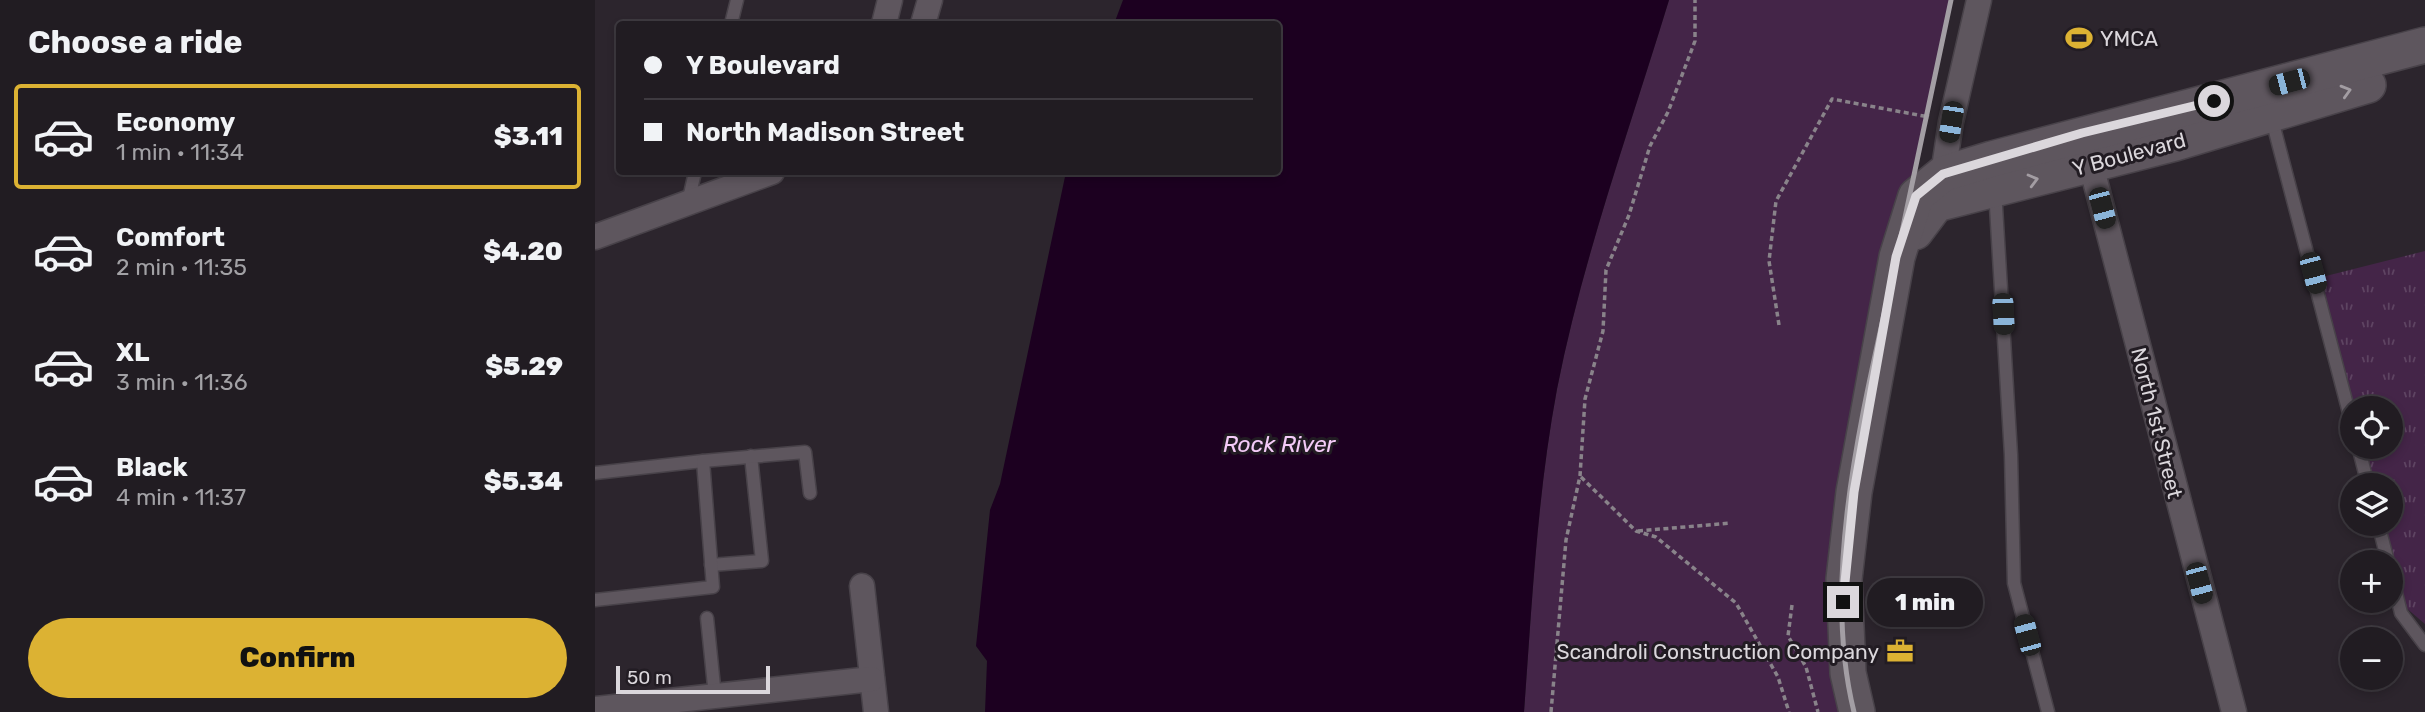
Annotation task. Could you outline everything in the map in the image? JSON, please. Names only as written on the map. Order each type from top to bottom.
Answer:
[{"type":"street","points":[[885,21],[890,0]]},
{"type":"street","points":[[924,21],[930,0]]},
{"type":"street","points":[[1857,712],[1847,661],[1843,579],[1854,492],[1896,257],[1916,196],[1943,174],[1951,122],[1979,0]]},
{"type":"street","name":"Y Boulevard","points":[[2269,100],[2425,45]]},
{"type":"street","name":"Y Boulevard","points":[[1896,257],[1937,204],[1994,174],[2269,100],[2425,69]]},
{"type":"street","name":"North 1st Street","points":[[2086,149],[2234,712]]},
{"type":"street","name":"Y Boulevard","points":[[1943,174],[1994,174]]},
{"type":"street","points":[[595,237],[764,175]]},
{"type":"street","points":[[862,586],[876,712]]},
{"type":"street","points":[[595,709],[872,679]]},
{"type":"lane","points":[[732,21],[737,0]]},
{"type":"lane","points":[[2269,100],[2345,396]]},
{"type":"lane","points":[[1994,174],[2011,455],[2014,583],[2048,712]]},
{"type":"lane","points":[[687,204],[694,175]]},
{"type":"lane","points":[[595,473],[805,452],[810,493]]},
{"type":"lane","points":[[711,565],[762,561],[751,456]]},
{"type":"lane","points":[[595,600],[713,587],[703,461]]},
{"type":"lane","points":[[2401,613],[2425,645]]},
{"type":"lane","points":[[707,618],[715,696]]},
{"type":"path","points":[[1551,712],[1566,540],[1580,476],[1585,398],[1604,331],[1606,270],[1629,215],[1650,146],[1668,112],[1695,41],[1695,0]]},
{"type":"path","points":[[1779,325],[1769,261],[1776,201],[1832,99],[1951,122]]},
{"type":"path","points":[[1580,476],[1636,531],[1656,537],[1736,603],[1778,677],[1789,712]]},
{"type":"path","points":[[1636,531],[1731,523]]},
{"type":"path","points":[[1792,605],[1788,636],[1806,667],[1818,712]]},
{"type":"green space","points":[[1669,0],[1951,0],[1913,168],[1840,579],[1854,712],[1524,712],[1540,510],[1557,389],[1580,291],[1608,193]]},
{"type":"green space","points":[[2425,251],[2425,624],[2404,606],[2403,550],[2389,550],[2385,536],[2403,536],[2403,473],[2369,473],[2365,459],[2403,459],[2403,396],[2349,396],[2318,278]]},
{"type":"water","name":"Rock River","points":[[1123,0],[1669,0],[1608,193],[1580,291],[1557,389],[1540,510],[1524,712],[985,712],[987,661],[976,646],[990,510],[1000,484],[1065,175],[1281,175],[1281,21],[1115,21]]},
{"type":"railway","points":[[1854,712],[1845,658],[1842,602],[1844,544],[1851,486],[1860,427],[1951,0]]},
{"type":"place","name":"YMCA","points":[[2079,38]]},
{"type":"place","name":"Scandroli Construction Company","points":[[1900,651]]},
{"type":"route","points":[[1843,602],[1843,579],[1854,492],[1896,257],[1916,196],[1943,174],[2082,133],[2214,101]]}]
